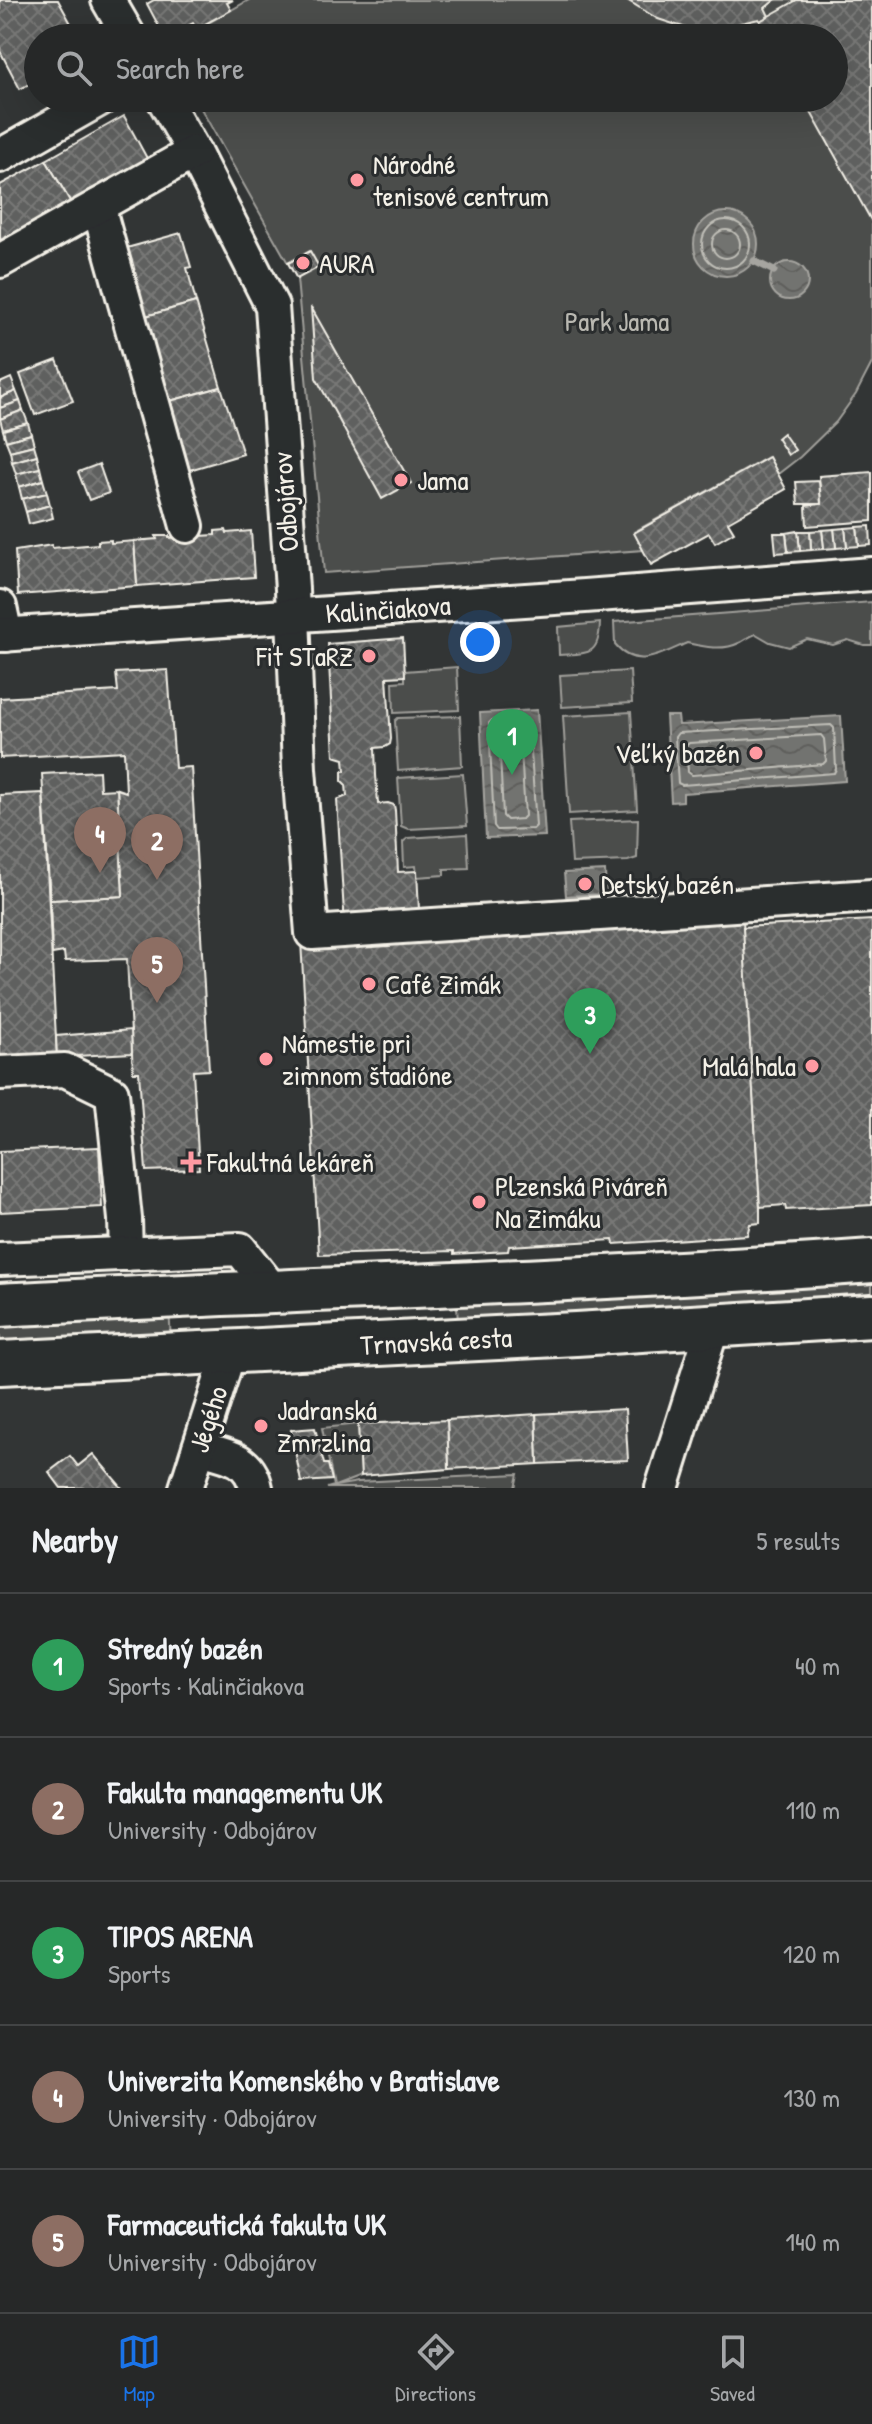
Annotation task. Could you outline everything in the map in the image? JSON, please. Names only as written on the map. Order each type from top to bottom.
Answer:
[{"type":"main road","name":"Trnavská cesta","points":[[277,1299],[321,1288],[709,1273],[872,1261]]},
{"type":"main road","points":[[0,1305],[181,1295],[277,1299]]},
{"type":"main road","points":[[181,1295],[212,1325],[230,1350],[277,1299]]},
{"type":"main road","points":[[277,1299],[269,1324],[270,1335],[284,1348]]},
{"type":"main road","name":"Trnavská cesta","points":[[0,1363],[872,1316]]},
{"type":"street","points":[[109,0],[122,24]]},
{"type":"street","points":[[0,156],[77,112]]},
{"type":"street","name":"Odbojárov","points":[[171,112],[272,306],[299,769],[312,933],[872,896]]},
{"type":"street","points":[[0,261],[194,152]]},
{"type":"street","points":[[98,206],[187,526]]},
{"type":"street","name":"Kalinčiakova","points":[[2,626],[292,616],[872,574]]},
{"type":"street","points":[[0,1073],[65,1070],[112,1093],[125,1219],[117,1254]]},
{"type":"street","points":[[0,1259],[240,1249],[277,1299]]},
{"type":"street","points":[[662,1488],[713,1326]]},
{"type":"street","name":"Jégého","points":[[186,1488],[230,1350]]},
{"type":"street","points":[[199,1448],[241,1460],[252,1473],[256,1488]]},
{"type":"green space","name":"Park Jama","points":[[249,0],[872,0],[872,363],[856,394],[836,422],[778,474],[768,457],[634,532],[643,550],[324,573],[297,279],[203,112],[848,112],[848,24],[207,24]]},
{"type":"green space","points":[[872,602],[872,645],[848,640],[833,645],[807,639],[789,647],[756,634],[727,647],[687,643],[660,655],[641,658],[623,653],[615,645],[614,622]]},
{"type":"green space","points":[[600,623],[597,642],[590,651],[559,655],[558,627]]},
{"type":"green space","points":[[457,667],[459,710],[394,713],[393,682],[405,681],[405,671]]},
{"type":"green space","points":[[630,671],[632,703],[562,707],[560,675]]},
{"type":"green space","points":[[631,712],[637,810],[569,814],[563,716]]},
{"type":"green space","points":[[460,716],[462,766],[398,771],[395,721],[398,718]]},
{"type":"green space","points":[[463,774],[467,826],[408,829],[401,826],[398,778]]},
{"type":"green space","points":[[638,819],[637,858],[572,863],[569,822]]},
{"type":"green space","points":[[467,834],[469,868],[444,869],[444,875],[417,877],[416,866],[404,867],[403,842],[408,838]]},
{"type":"green space","points":[[872,1276],[872,1296],[458,1323],[457,1306]]},
{"type":"green space","points":[[169,1309],[171,1340],[0,1348],[0,1320]]},
{"type":"green space","points":[[358,1424],[361,1476],[335,1486],[358,1482],[518,1474],[515,1488],[327,1488],[334,1486],[322,1428]]},
{"type":"water","points":[[720,212],[732,212],[749,221],[756,232],[756,256],[749,267],[732,276],[720,276],[708,271],[699,262],[694,250],[694,238],[699,226],[708,217]]},
{"type":"water","points":[[789,262],[802,268],[808,281],[802,294],[789,300],[776,294],[770,281],[776,268]]},
{"type":"water","points":[[537,710],[545,836],[486,838],[480,713]]},
{"type":"water","name":"Veľký bazén","points":[[666,716],[678,716],[679,725],[841,716],[845,781],[683,793],[683,801],[671,802]]},
{"type":"water","name":"Detský bazén","points":[[605,871],[606,894],[566,896],[564,873]]},
{"type":"building","points":[[0,0],[58,0],[71,24],[24,24],[24,87],[20,89],[0,51]]},
{"type":"building","points":[[154,0],[233,0],[227,3],[231,10],[205,24],[158,24],[147,4]]},
{"type":"building","points":[[627,0],[775,0],[765,8],[769,16],[760,21],[674,24],[658,19]]},
{"type":"building","points":[[797,0],[872,0],[872,222],[811,112],[848,112],[848,24],[762,24],[760,21]]},
{"type":"building","points":[[124,116],[149,162],[71,203],[46,160]]},
{"type":"building","points":[[46,160],[71,203],[0,243],[0,185]]},
{"type":"building","points":[[181,233],[191,267],[187,268],[196,302],[146,316],[136,282],[132,283],[123,249]]},
{"type":"building","points":[[310,251],[319,267],[297,279],[288,263]]},
{"type":"building","points":[[196,302],[221,387],[170,401],[146,316]]},
{"type":"building","points":[[311,307],[411,483],[382,499],[316,378]]},
{"type":"building","points":[[57,360],[73,401],[35,415],[20,374]]},
{"type":"building","points":[[11,378],[16,391],[0,398],[0,383]]},
{"type":"building","points":[[221,387],[243,454],[186,471],[170,401]]},
{"type":"building","points":[[16,391],[20,401],[0,408],[0,398]]},
{"type":"building","points":[[20,401],[23,410],[0,419],[0,408]]},
{"type":"building","points":[[23,410],[28,423],[3,430],[0,419]]},
{"type":"building","points":[[28,423],[31,434],[6,441],[3,430]]},
{"type":"building","points":[[783,433],[795,450],[788,455],[777,438]]},
{"type":"building","points":[[31,434],[34,445],[10,451],[6,441]]},
{"type":"building","points":[[34,445],[37,455],[12,462],[10,451]]},
{"type":"building","points":[[37,455],[40,468],[16,474],[12,462]]},
{"type":"building","points":[[769,457],[786,489],[728,522],[734,532],[715,543],[709,533],[651,565],[634,533]]},
{"type":"building","points":[[99,464],[109,493],[89,500],[78,472]]},
{"type":"building","points":[[40,468],[43,480],[19,487],[16,474]]},
{"type":"building","points":[[872,472],[872,521],[807,526],[806,506],[821,504],[819,476]]},
{"type":"building","points":[[43,480],[47,493],[22,499],[19,487]]},
{"type":"building","points":[[819,481],[821,504],[798,504],[796,482]]},
{"type":"building","points":[[47,493],[50,505],[26,512],[22,499]]},
{"type":"building","points":[[50,505],[53,518],[29,524],[26,512]]},
{"type":"building","points":[[870,526],[871,545],[859,546],[857,527]]},
{"type":"building","points":[[857,527],[859,546],[847,547],[845,528]]},
{"type":"building","points":[[845,528],[847,547],[836,548],[834,529]]},
{"type":"building","points":[[834,529],[836,548],[824,549],[822,530]]},
{"type":"building","points":[[226,530],[227,533],[251,531],[254,577],[137,586],[134,541],[157,539],[156,536],[215,535],[215,531]]},
{"type":"building","points":[[822,530],[824,549],[811,550],[810,531]]},
{"type":"building","points":[[798,531],[810,531],[811,550],[800,551]]},
{"type":"building","points":[[798,531],[800,551],[788,552],[786,533]]},
{"type":"building","points":[[774,533],[786,533],[788,552],[776,553]]},
{"type":"building","points":[[111,540],[111,543],[134,541],[137,586],[18,595],[15,551],[52,545],[52,548],[98,544],[98,541]]},
{"type":"building","points":[[403,638],[405,676],[387,677],[391,739],[385,747],[375,748],[376,775],[378,804],[394,805],[398,872],[417,871],[419,910],[344,914],[337,800],[347,796],[346,785],[342,781],[344,759],[334,756],[328,644]]},
{"type":"building","points":[[168,670],[175,768],[191,767],[209,1070],[193,1071],[199,1169],[146,1171],[139,1072],[133,1072],[127,959],[65,961],[64,952],[52,954],[50,900],[123,896],[117,789],[126,792],[124,751],[0,758],[0,698],[118,691],[116,673]]},
{"type":"building","points":[[99,771],[100,790],[117,789],[123,896],[50,900],[42,774]]},
{"type":"building","points":[[43,793],[57,1057],[0,1060],[0,795]]},
{"type":"building","points":[[743,919],[760,1207],[760,1223],[750,1224],[747,1235],[614,1244],[613,1240],[509,1246],[508,1251],[454,1254],[454,1251],[319,1255],[301,941]]},
{"type":"building","name":"Malá hala","points":[[872,920],[872,1205],[786,1210],[785,1205],[760,1207],[743,927]]},
{"type":"building","points":[[131,1030],[132,1053],[57,1057],[56,1036]]},
{"type":"building","points":[[99,1147],[102,1207],[0,1212],[0,1151]]},
{"type":"building","points":[[625,1409],[628,1460],[538,1464],[536,1414]]},
{"type":"building","points":[[536,1414],[538,1464],[449,1469],[447,1420]]},
{"type":"building","points":[[447,1420],[449,1469],[361,1476],[358,1424]]},
{"type":"building","points":[[315,1428],[324,1464],[328,1464],[332,1480],[301,1482],[291,1430]]},
{"type":"building","points":[[93,1454],[122,1488],[61,1488],[49,1472],[70,1456],[78,1466]]},
{"type":"waterway","points":[[754,261],[774,271]]},
{"type":"place","name":"Národné tenisové centrum","points":[[357,180]]},
{"type":"place","name":"AURA","points":[[303,263]]},
{"type":"place","name":"Jama","points":[[401,480]]},
{"type":"place","name":"Fit STaRZ","points":[[369,656]]},
{"type":"place","name":"Veľký bazén","points":[[756,753]]},
{"type":"place","name":"Stredný bazén","points":[[512,775]]},
{"type":"place","name":"Univerzita Komenského v Bratislave","points":[[100,873]]},
{"type":"place","name":"Fakulta managementu UK","points":[[157,880]]},
{"type":"place","name":"Detský bazén","points":[[585,884]]},
{"type":"place","name":"Café Zimák","points":[[369,984]]},
{"type":"place","name":"Farmaceutická fakulta UK","points":[[157,1003]]},
{"type":"place","name":"TIPOS ARENA","points":[[590,1054]]},
{"type":"place","name":"Námestie pri zimnom štadióne","points":[[266,1059]]},
{"type":"place","name":"Malá hala","points":[[812,1066]]},
{"type":"place","name":"Fakultná lekáreň","points":[[191,1162]]},
{"type":"place","name":"Plzenská Piváreň Na Zimáku","points":[[479,1202]]},
{"type":"place","name":"Jadranská Zmrzlina","points":[[261,1426]]}]
